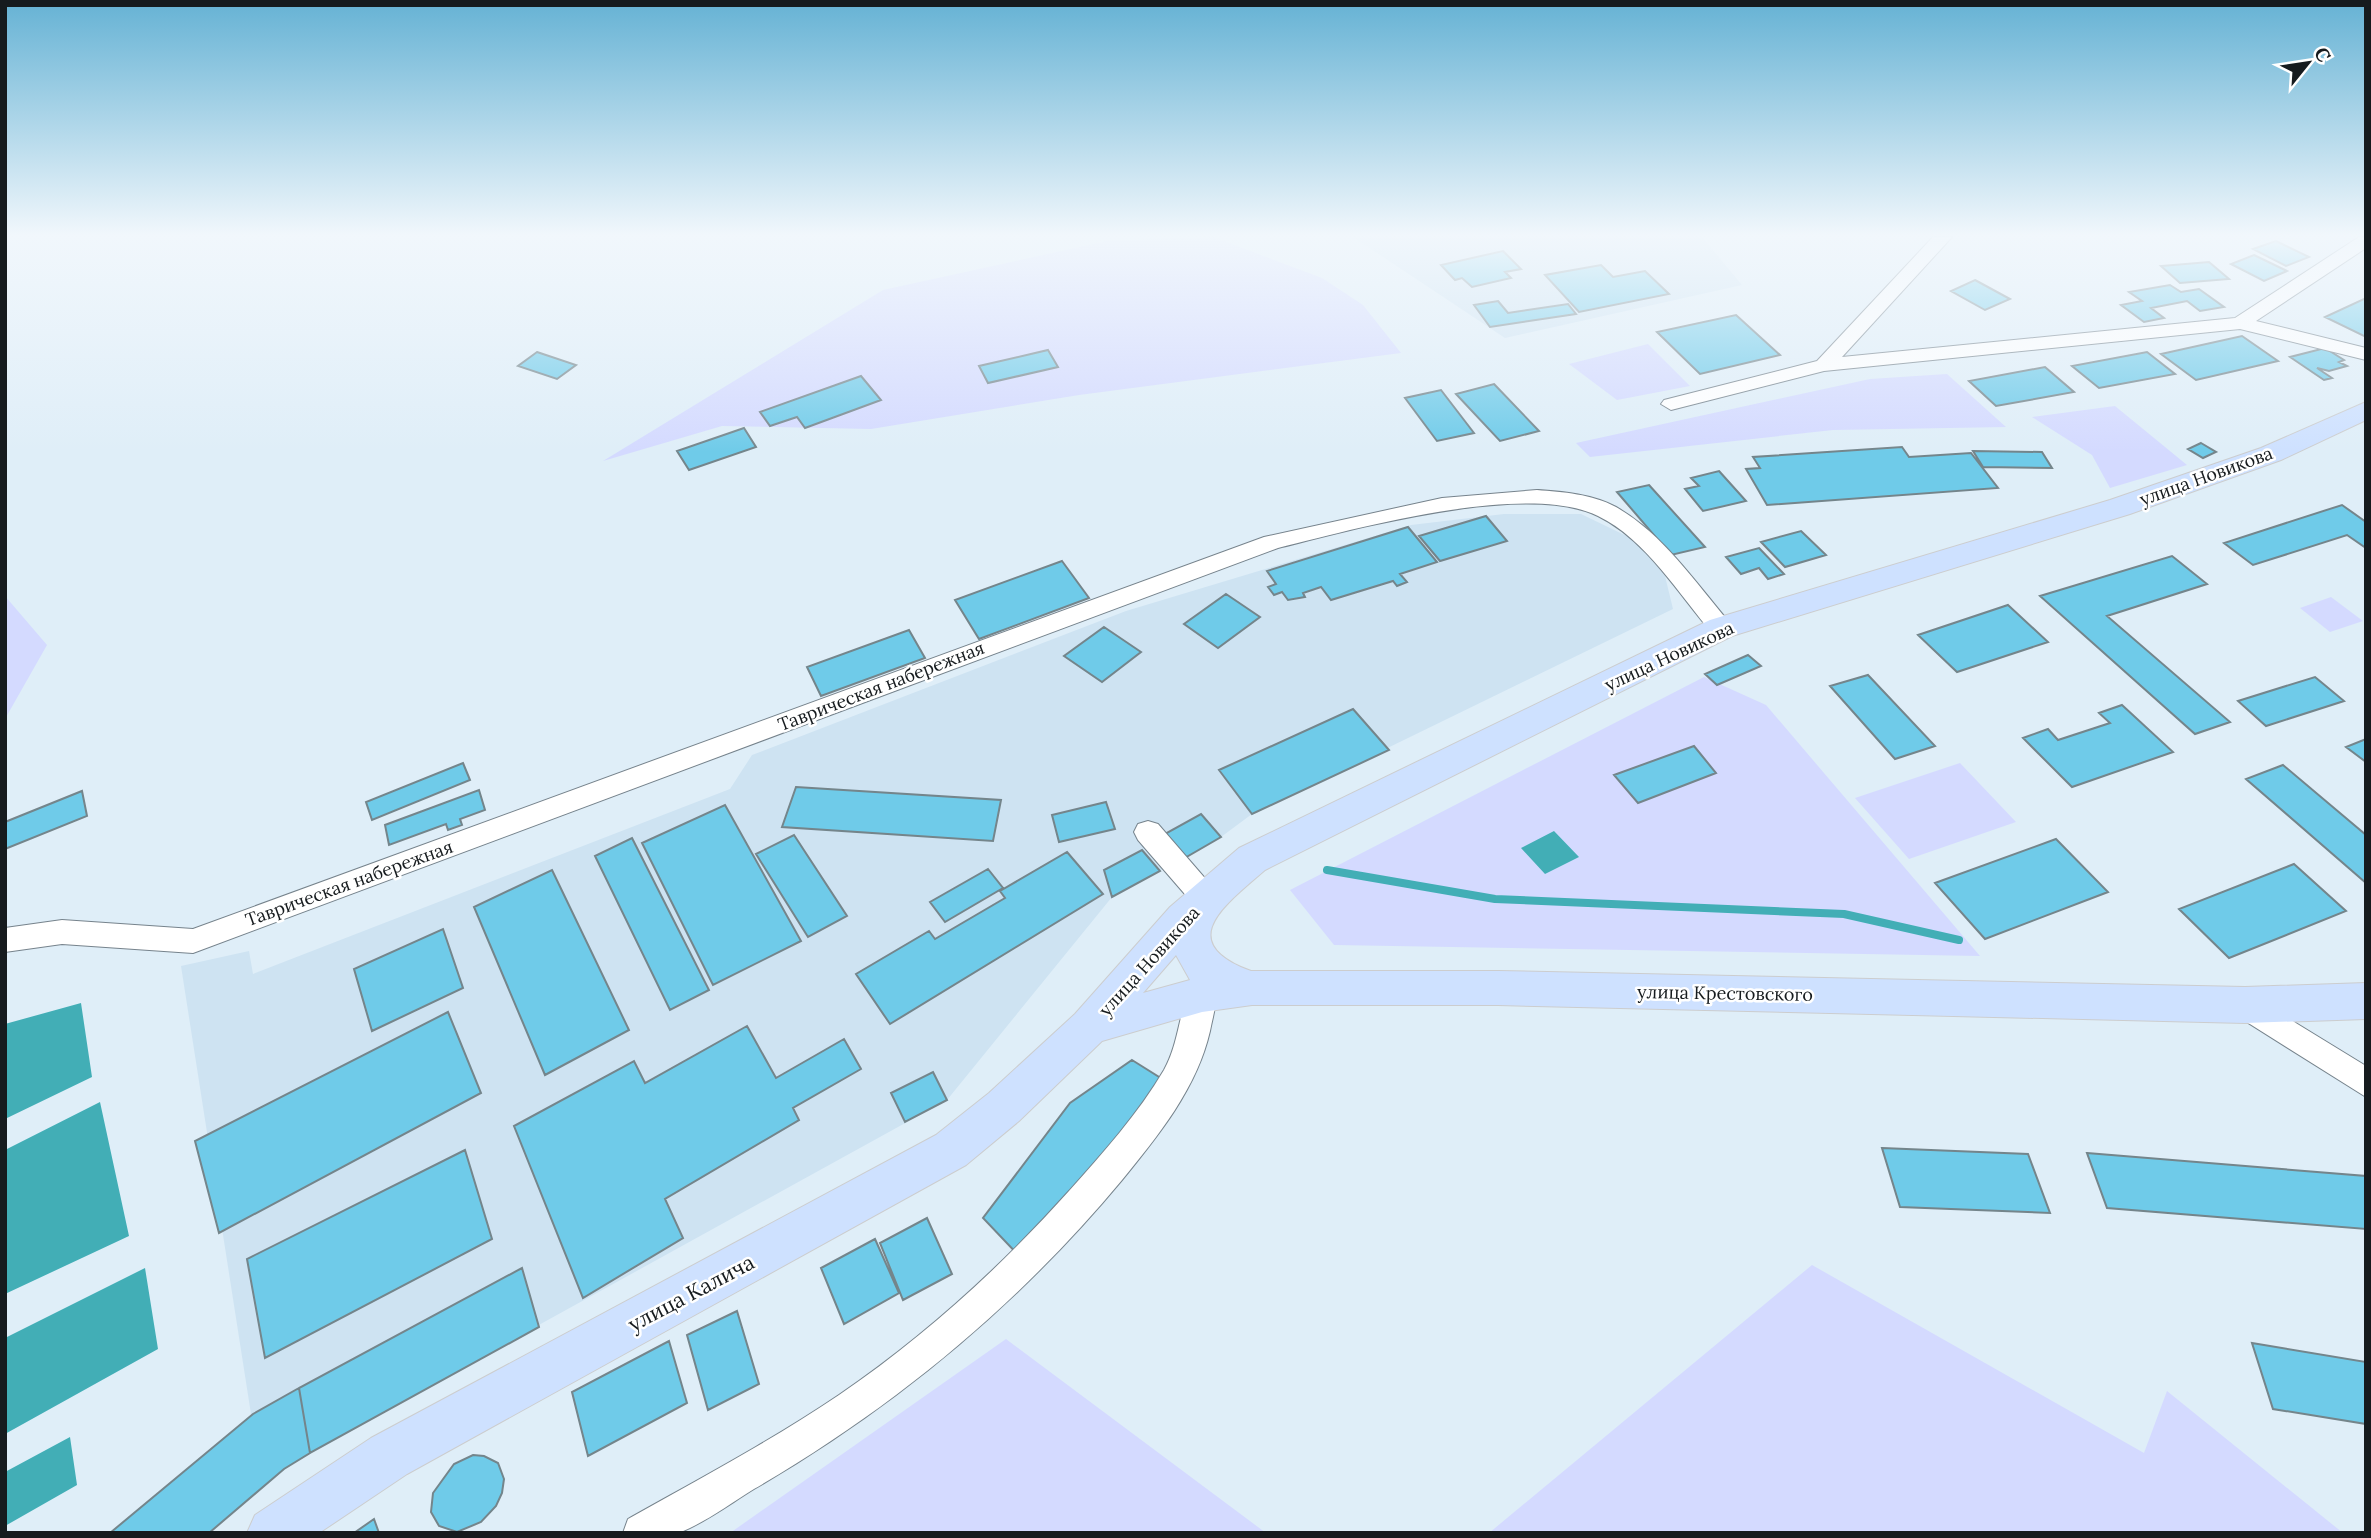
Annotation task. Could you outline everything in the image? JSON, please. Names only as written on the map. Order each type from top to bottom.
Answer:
[{"type":"main road","name":"улица Новикова","points":[[1089,1027],[1184,918],[1252,859],[1721,628],[2120,507],[2271,454],[2366,410]]},
{"type":"main road","points":[[1206,899],[1192,932],[1194,956],[1202,968],[1252,988]]},
{"type":"main road","name":"улица Крестовского","points":[[1089,1027],[1202,994],[1252,988],[1498,988],[2245,1005],[2366,1001]]},
{"type":"main road","name":"улица Калича","points":[[273,1533],[389,1457],[951,1150],[1004,1107],[1089,1027]]},
{"type":"street","points":[[1824,365],[1876,309]]},
{"type":"street","points":[[2240,323],[2262,309]]},
{"type":"street","points":[[1671,404],[1824,365],[2240,323],[2366,354]]},
{"type":"street","name":"Таврическая набережная","points":[[5,940],[62,932],[193,941],[1272,542],[1366,519],[1511,497],[1577,500],[1604,509],[1628,526],[1658,555],[1721,628]]},
{"type":"street","points":[[1148,832],[1206,899]]},
{"type":"street","points":[[642,1533],[850,1408],[946,1336],[1012,1276],[1052,1237],[1124,1153],[1162,1101],[1186,1058],[1202,994]]},
{"type":"street","points":[[2245,1005],[2366,1083]]},
{"type":"shaded area","points":[[852,309],[1366,309],[1401,353],[1079,395],[871,429],[722,426],[603,461]]},
{"type":"shaded area","points":[[1461,309],[1636,309],[1505,338]]},
{"type":"shaded area","points":[[1648,344],[1690,386],[1617,400],[1569,364]]},
{"type":"shaded area","points":[[1947,374],[2006,427],[1833,430],[1590,457],[1576,443],[1870,379]]},
{"type":"shaded area","points":[[2115,406],[2187,465],[2110,488],[2092,455],[2032,417]]},
{"type":"shaded area","points":[[1504,514],[1581,514],[1635,540],[1665,576],[1673,609],[1252,814],[1221,837],[1112,897],[947,1100],[261,1478],[181,966],[249,951],[253,974],[730,789],[752,755],[1126,611],[1411,525]]},
{"type":"shaded area","points":[[5,596],[47,645],[5,719]]},
{"type":"shaded area","points":[[2331,597],[2363,621],[2330,632],[2300,608]]},
{"type":"shaded area","points":[[1704,677],[1766,705],[1980,956],[1334,945],[1290,890]]},
{"type":"shaded area","points":[[1960,763],[2016,822],[1909,859],[1855,798]]},
{"type":"shaded area","points":[[1554,831],[1579,857],[1545,874],[1521,848]]},
{"type":"shaded area","points":[[81,1003],[92,1077],[5,1119],[5,1024]]},
{"type":"shaded area","points":[[100,1102],[129,1236],[5,1294],[5,1150]]},
{"type":"shaded area","points":[[1812,1265],[2144,1453],[2167,1391],[2343,1533],[1489,1533]]},
{"type":"shaded area","points":[[145,1268],[158,1349],[5,1434],[5,1338]]},
{"type":"shaded area","points":[[1006,1339],[1266,1533],[730,1533]]},
{"type":"shaded area","points":[[70,1437],[77,1485],[5,1526],[5,1472]]},
{"type":"building","points":[[1477,309],[1504,309],[1508,313],[1536,309],[1572,309],[1576,314],[1490,327]]},
{"type":"building","points":[[1576,309],[1595,309],[1579,312]]},
{"type":"building","points":[[2126,309],[2152,309],[2164,318],[2144,322]]},
{"type":"building","points":[[2343,309],[2366,309],[2366,337],[2325,317]]},
{"type":"building","points":[[1736,315],[1780,355],[1700,374],[1657,332]]},
{"type":"building","points":[[2242,336],[2278,361],[2196,380],[2161,354]]},
{"type":"building","points":[[2325,348],[2344,360],[2339,362],[2347,366],[2329,371],[2317,368],[2332,378],[2324,380],[2290,357]]},
{"type":"building","points":[[1048,350],[1058,367],[988,383],[979,366]]},
{"type":"building","points":[[537,352],[576,365],[557,379],[518,366]]},
{"type":"building","points":[[2147,352],[2175,374],[2099,388],[2072,366]]},
{"type":"building","points":[[2045,367],[2074,392],[1996,406],[1969,381]]},
{"type":"building","points":[[861,376],[881,400],[805,428],[797,417],[770,426],[760,412]]},
{"type":"building","points":[[1494,384],[1539,431],[1500,441],[1456,394]]},
{"type":"building","points":[[1441,390],[1474,433],[1437,441],[1405,398]]},
{"type":"building","points":[[744,428],[756,447],[689,470],[677,451]]},
{"type":"building","points":[[2201,443],[2216,452],[2203,458],[2188,449]]},
{"type":"building","points":[[1902,447],[1909,457],[1971,453],[1998,488],[1767,505],[1746,469],[1760,468],[1753,457]]},
{"type":"building","points":[[1973,451],[2042,452],[2052,468],[1983,467]]},
{"type":"building","points":[[1719,471],[1746,501],[1703,511],[1685,489],[1699,486],[1691,478]]},
{"type":"building","points":[[1649,485],[1705,547],[1671,555],[1617,492]]},
{"type":"building","points":[[2342,505],[2366,522],[2366,548],[2347,535],[2253,565],[2224,543]]},
{"type":"building","points":[[1486,516],[1507,541],[1440,561],[1419,536]]},
{"type":"building","points":[[1408,527],[1437,562],[1400,574],[1407,582],[1397,586],[1393,581],[1331,600],[1321,587],[1303,593],[1305,597],[1288,600],[1282,592],[1274,595],[1268,587],[1276,584],[1267,571]]},
{"type":"building","points":[[1801,531],[1826,555],[1785,567],[1761,542]]},
{"type":"building","points":[[1759,548],[1784,574],[1768,579],[1759,568],[1741,574],[1726,557]]},
{"type":"building","points":[[2172,556],[2207,584],[2107,616],[2230,722],[2195,734],[2040,596]]},
{"type":"building","points":[[1062,561],[1089,598],[979,639],[955,600]]},
{"type":"building","points":[[1226,594],[1260,617],[1218,648],[1184,624]]},
{"type":"building","points":[[2008,605],[2048,642],[1957,672],[1918,635]]},
{"type":"building","points":[[1104,627],[1141,652],[1102,682],[1064,656]]},
{"type":"building","points":[[909,630],[925,658],[821,696],[807,667]]},
{"type":"building","points":[[1748,655],[1761,666],[1717,685],[1705,674]]},
{"type":"building","points":[[1868,675],[1935,746],[1895,759],[1830,686]]},
{"type":"building","points":[[2315,677],[2344,701],[2266,726],[2238,701]]},
{"type":"building","points":[[2122,705],[2173,752],[2072,787],[2023,738],[2048,729],[2058,740],[2110,723],[2099,713]]},
{"type":"building","points":[[1353,709],[1389,750],[1252,814],[1219,770]]},
{"type":"building","points":[[2366,739],[2366,762],[2346,747]]},
{"type":"building","points":[[1694,746],[1716,773],[1638,803],[1614,775]]},
{"type":"building","points":[[463,763],[470,780],[372,820],[366,802]]},
{"type":"building","points":[[2283,765],[2366,835],[2366,883],[2246,779]]},
{"type":"building","points":[[796,787],[1001,800],[993,841],[782,827]]},
{"type":"building","points":[[479,790],[485,810],[460,819],[462,825],[448,830],[446,824],[389,845],[385,825]]},
{"type":"building","points":[[82,791],[87,816],[5,849],[5,822]]},
{"type":"building","points":[[1106,802],[1115,829],[1059,842],[1052,815]]},
{"type":"building","points":[[725,805],[801,941],[713,985],[642,843]]},
{"type":"building","points":[[1201,814],[1221,837],[1183,859],[1163,835]]},
{"type":"building","points":[[794,835],[847,916],[808,937],[756,854]]},
{"type":"building","points":[[632,838],[709,990],[670,1010],[595,856]]},
{"type":"building","points":[[2056,839],[2108,892],[1985,939],[1935,883]]},
{"type":"building","points":[[1142,850],[1160,871],[1112,897],[1104,870]]},
{"type":"building","points":[[1067,852],[1103,894],[890,1024],[856,974],[929,931],[935,939],[1005,898],[1000,891]]},
{"type":"building","points":[[2294,864],[2346,911],[2229,958],[2179,909]]},
{"type":"building","points":[[988,869],[1003,888],[945,922],[930,902]]},
{"type":"building","points":[[552,870],[629,1030],[545,1075],[474,907]]},
{"type":"building","points":[[443,929],[463,988],[372,1031],[354,969]]},
{"type":"building","points":[[448,1012],[481,1093],[219,1233],[195,1141]]},
{"type":"building","points":[[747,1026],[776,1078],[844,1039],[861,1069],[793,1108],[799,1120],[665,1199],[683,1238],[583,1298],[514,1126],[634,1061],[645,1083]]},
{"type":"building","points":[[1132,1060],[1167,1082],[1022,1259],[983,1218],[1070,1103]]},
{"type":"building","points":[[933,1072],[947,1100],[905,1122],[891,1093]]},
{"type":"building","points":[[1882,1148],[2028,1154],[2050,1213],[1900,1207]]},
{"type":"building","points":[[465,1150],[492,1239],[265,1358],[247,1259]]},
{"type":"building","points":[[2087,1153],[2366,1176],[2366,1229],[2107,1208]]},
{"type":"building","points":[[927,1218],[952,1274],[903,1300],[880,1243]]},
{"type":"building","points":[[875,1239],[899,1293],[844,1324],[821,1268]]},
{"type":"building","points":[[522,1268],[539,1327],[310,1453],[299,1388]]},
{"type":"building","points":[[737,1311],[759,1384],[708,1410],[687,1335]]},
{"type":"building","points":[[669,1341],[687,1403],[588,1456],[572,1392]]},
{"type":"building","points":[[2252,1343],[2366,1362],[2366,1424],[2273,1409]]},
{"type":"building","points":[[299,1388],[310,1453],[284,1469],[209,1533],[110,1533],[253,1414]]},
{"type":"building","points":[[473,1455],[484,1456],[498,1463],[504,1479],[496,1506],[481,1522],[457,1532],[439,1526],[431,1512],[433,1493],[454,1464]]},
{"type":"building","points":[[374,1519],[379,1533],[354,1533]]},
{"type":"waterway","points":[[1327,870],[1495,899],[1844,914],[1959,940]]}]
